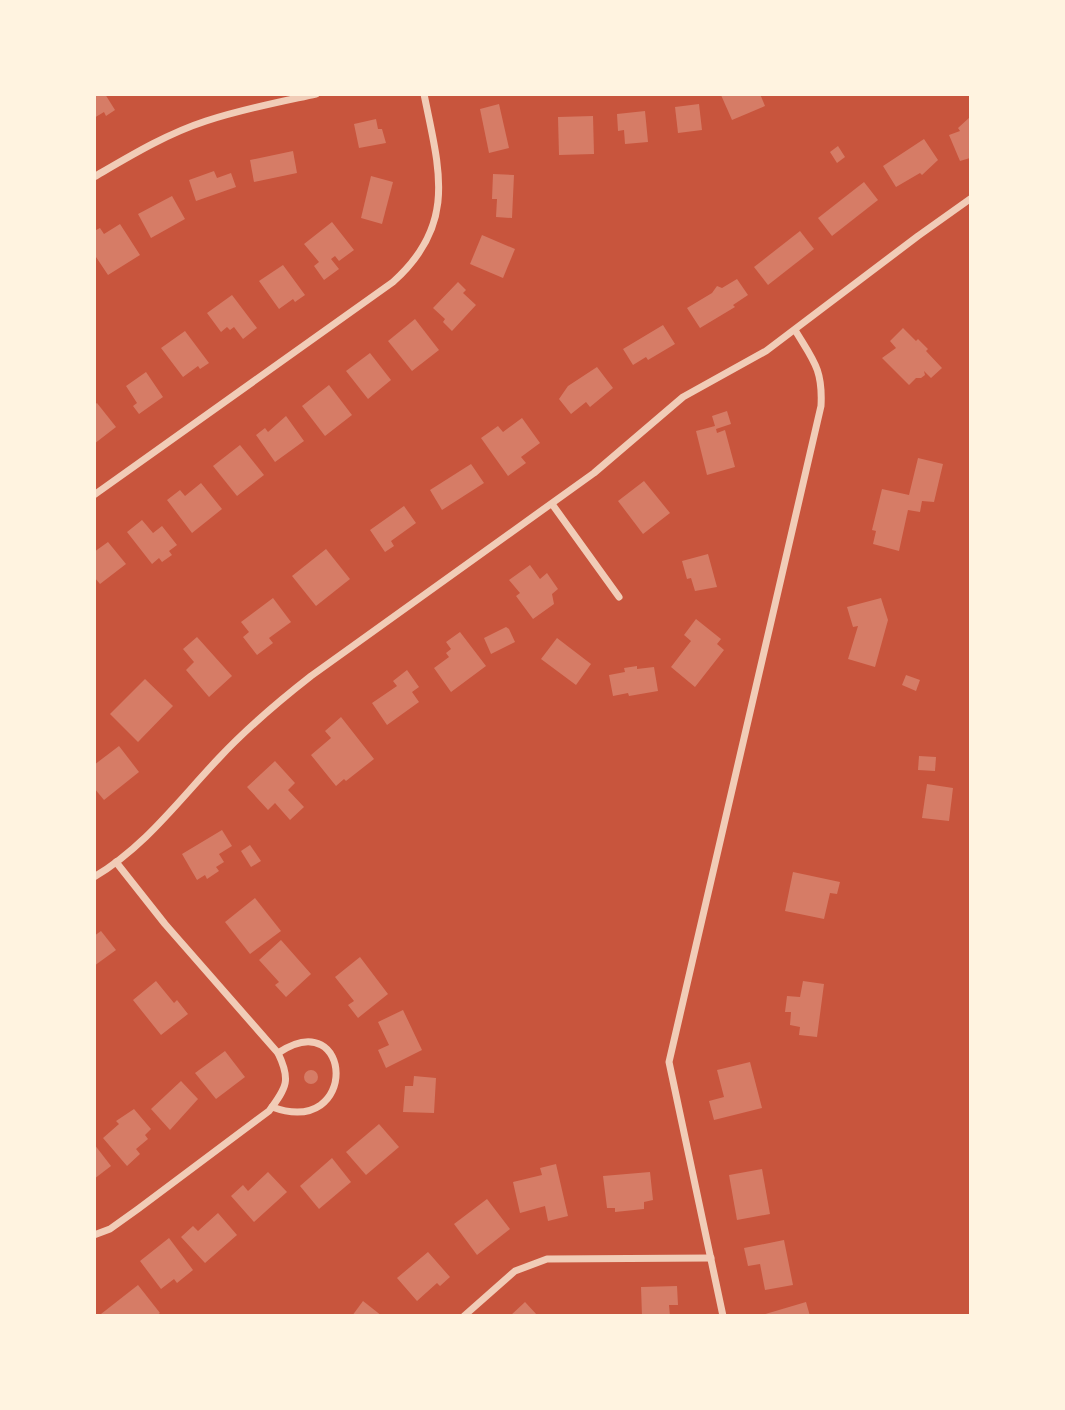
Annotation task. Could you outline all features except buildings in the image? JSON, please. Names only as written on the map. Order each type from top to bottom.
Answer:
[{"type":"street","points":[[94,177],[140,150],[205,121],[316,94]]},
{"type":"street","points":[[94,495],[393,282],[417,258],[431,233],[440,186],[424,94]]},
{"type":"street","points":[[94,877],[147,836],[220,757],[278,702],[594,473],[683,397],[756,357],[971,199]]},
{"type":"street","points":[[723,1315],[669,1062],[821,405],[822,388],[818,368],[795,330]]},
{"type":"street","points":[[552,504],[619,597]]},
{"type":"street","points":[[94,1235],[110,1229],[138,1209],[272,1107],[283,1092],[287,1073],[278,1053],[164,924],[116,862]]},
{"type":"street","points":[[272,1107],[302,1113],[328,1098],[337,1084],[337,1068],[332,1056],[321,1044],[298,1042],[278,1053]]},
{"type":"street","points":[[464,1315],[515,1271],[547,1259],[711,1258]]}]
